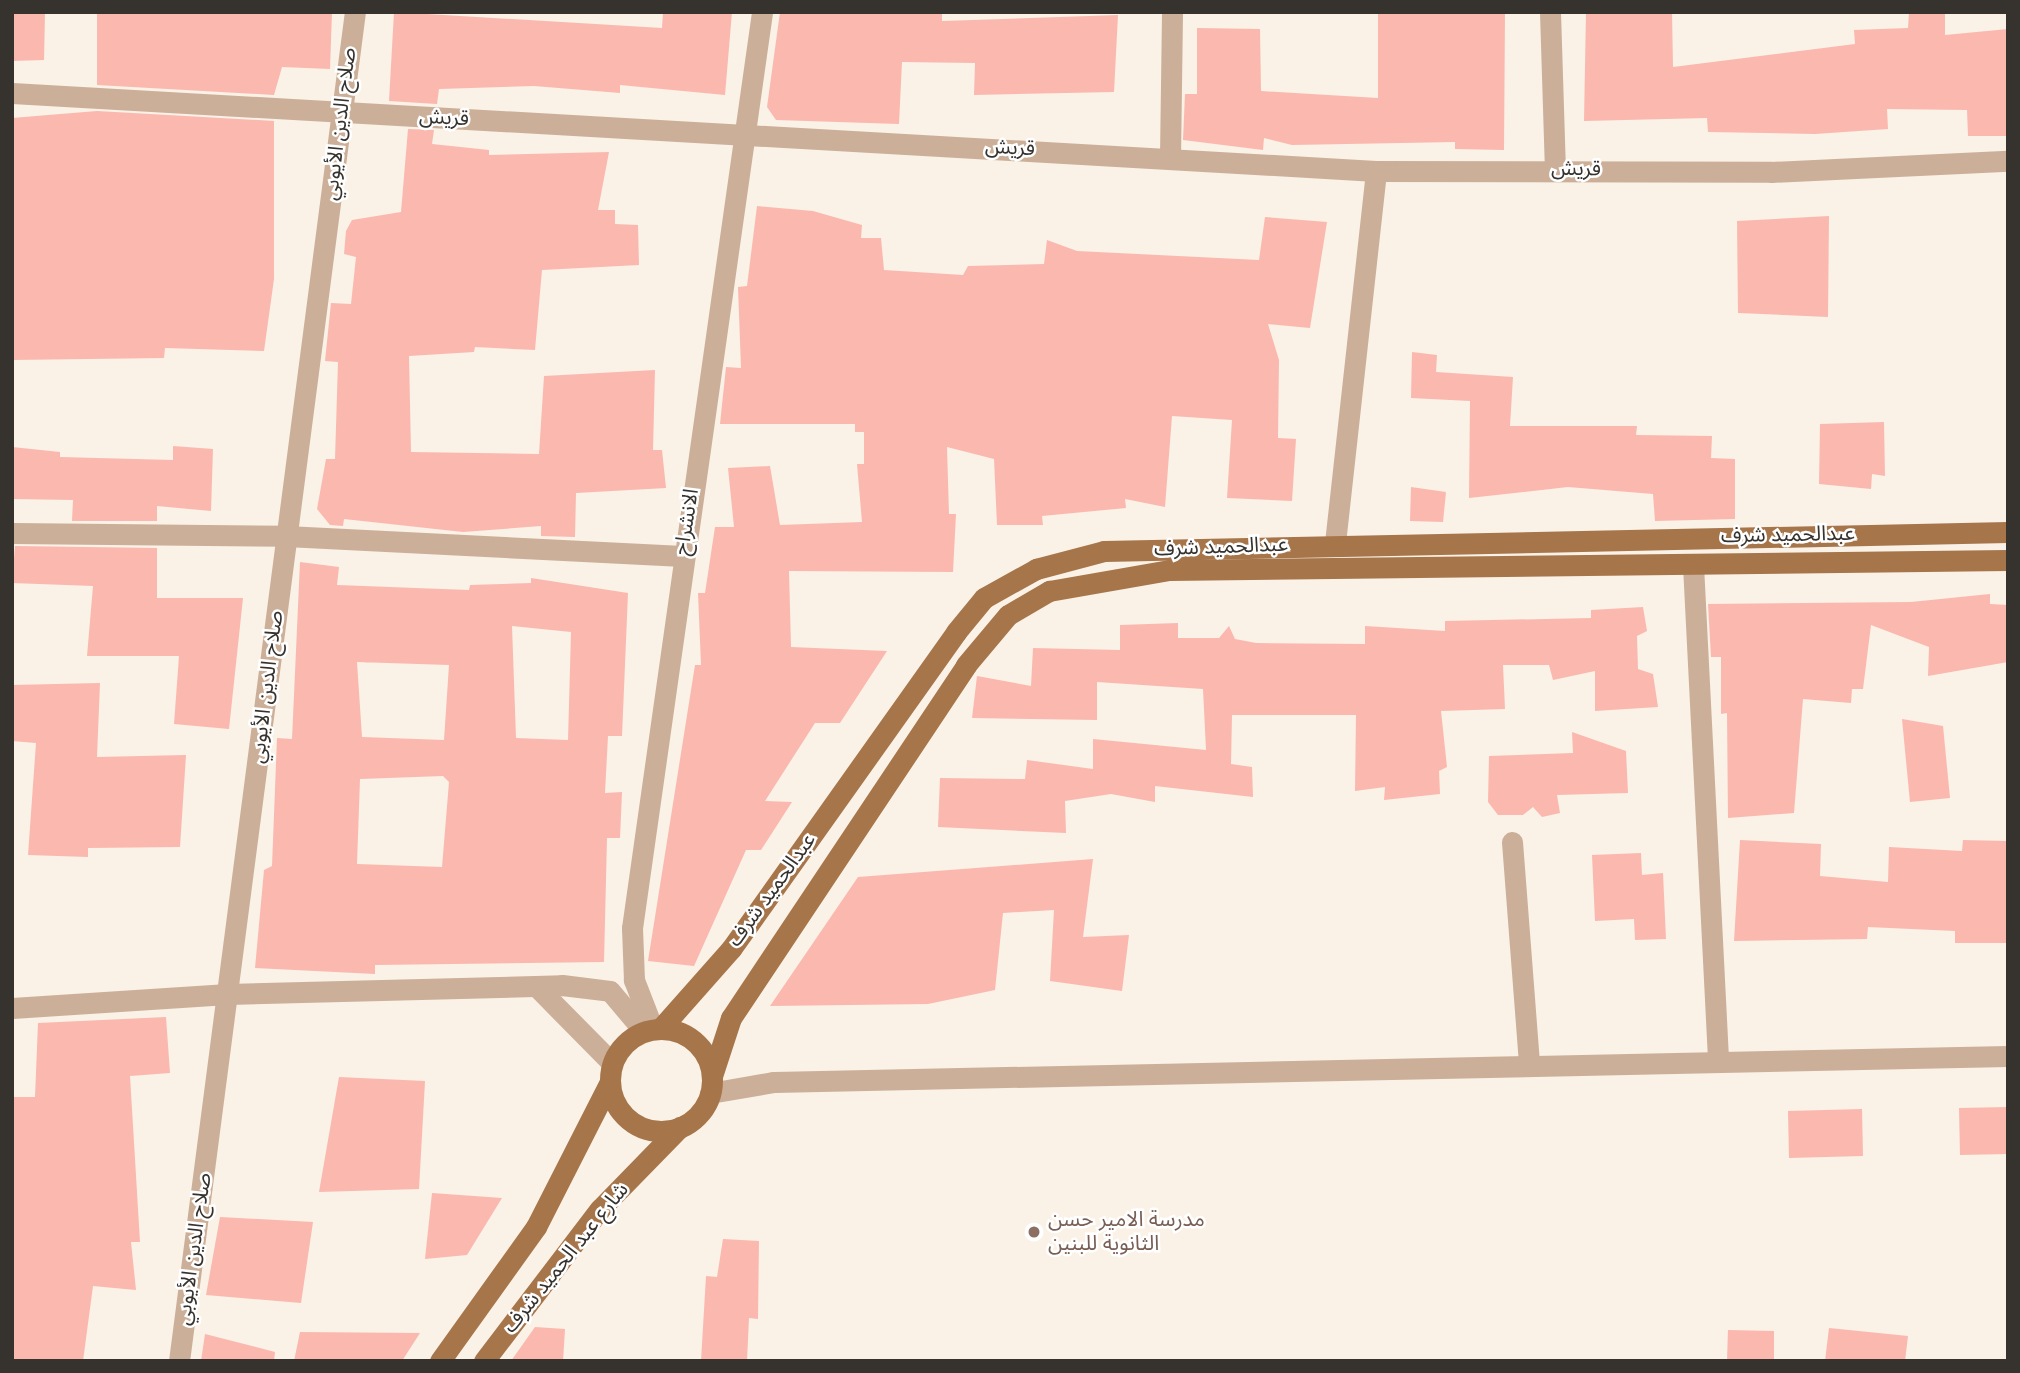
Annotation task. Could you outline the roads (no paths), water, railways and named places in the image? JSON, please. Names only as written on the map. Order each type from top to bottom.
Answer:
[{"type":"main road","name":"عبدالحميد شرف","points":[[653,1029],[731,949],[984,598],[1036,569],[1104,551],[1335,543],[2008,532]]},
{"type":"main road","name":"عبدالحميد شرف","points":[[711,1084],[732,1018],[966,664],[1008,615],[1032,598],[1090,580],[1169,570],[2008,560]]},
{"type":"main road","points":[[653,1029],[690,1037],[711,1084],[680,1128],[634,1124],[621,1113],[611,1074],[624,1043],[653,1029]]},
{"type":"main road","name":"شارع عبد الحميد شرف","points":[[440,1361],[536,1227],[611,1074]]},
{"type":"main road","name":"شارع عبد الحميد شرف","points":[[484,1361],[600,1209],[680,1128]]},
{"type":"street","name":"صلاح الدين الأيوبي","points":[[179,1361],[355,12]]},
{"type":"street","name":"الانشراح","points":[[653,1029],[634,980],[632,928],[682,555],[748,133],[762,12]]},
{"type":"street","points":[[1170,157],[1172,12]]},
{"type":"street","points":[[1550,12],[1555,168]]},
{"type":"street","name":"قريش","points":[[12,93],[1170,157],[1376,171],[1555,168],[1771,172],[2008,161]]},
{"type":"street","points":[[1335,543],[1376,171]]},
{"type":"street","points":[[12,533],[286,536],[682,555]]},
{"type":"street","points":[[1693,565],[1718,1058]]},
{"type":"street","points":[[1512,842],[1530,1064]]},
{"type":"street","points":[[537,987],[611,1074]]},
{"type":"street","points":[[12,1008],[228,993],[537,987],[610,991],[653,1029]]},
{"type":"street","points":[[711,1084],[1718,1058],[2008,1056]]},
{"type":"place","name":"مدرسة الامير حسن الثانوية للبنين","points":[[1034,1232]]}]
